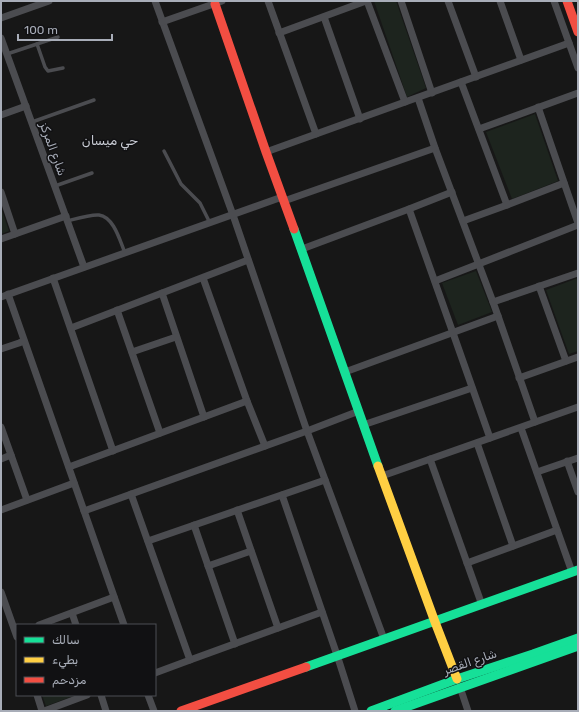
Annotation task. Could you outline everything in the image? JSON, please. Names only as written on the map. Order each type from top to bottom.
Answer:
[{"type":"street","points":[[155,1],[233,215],[307,431],[384,639]]},
{"type":"street","points":[[268,1],[316,134]]},
{"type":"street","points":[[279,33],[366,1],[405,102]]},
{"type":"street","points":[[401,1],[432,93]]},
{"type":"street","points":[[448,1],[476,76]]},
{"type":"street","points":[[500,1],[520,60]]},
{"type":"street","points":[[554,1],[578,68]]},
{"type":"street","points":[[567,1],[578,32]]},
{"type":"street","points":[[1,18],[45,2]]},
{"type":"street","points":[[162,22],[218,2],[266,152],[468,711]]},
{"type":"street","points":[[324,17],[360,119]]},
{"type":"street","name":"شارع المركز","points":[[1,38],[84,267]]},
{"type":"street","points":[[266,152],[569,43]]},
{"type":"street","points":[[461,82],[507,206]]},
{"type":"street","points":[[479,129],[578,93]]},
{"type":"street","points":[[418,98],[435,148],[493,302],[535,422]]},
{"type":"street","points":[[1,115],[26,106]]},
{"type":"street","points":[[435,281],[578,224],[538,107]]},
{"type":"street","points":[[124,624],[24,340],[4,296],[233,215],[435,148]]},
{"type":"street","points":[[463,221],[507,206],[564,183]]},
{"type":"street","points":[[1,192],[15,234]]},
{"type":"street","points":[[302,249],[409,210],[452,192]]},
{"type":"street","points":[[409,210],[454,333],[490,438]]},
{"type":"street","points":[[1,239],[66,218]]},
{"type":"street","points":[[70,328],[248,260]]},
{"type":"street","points":[[493,302],[578,273]]},
{"type":"street","points":[[53,278],[113,451]]},
{"type":"street","points":[[203,278],[247,401],[265,446]]},
{"type":"street","points":[[539,286],[566,361]]},
{"type":"street","points":[[162,293],[204,417]]},
{"type":"street","points":[[117,310],[160,433]]},
{"type":"street","points":[[345,372],[498,316]]},
{"type":"street","points":[[132,352],[176,336]]},
{"type":"street","points":[[1,349],[24,340]]},
{"type":"street","points":[[519,378],[578,357]]},
{"type":"street","points":[[364,425],[472,388]]},
{"type":"street","points":[[68,467],[247,401]]},
{"type":"street","points":[[382,476],[578,407]]},
{"type":"street","points":[[84,511],[359,411]]},
{"type":"street","points":[[1,426],[27,500]]},
{"type":"street","points":[[181,711],[575,571],[557,530],[521,428]]},
{"type":"street","points":[[477,443],[513,546]]},
{"type":"street","points":[[1,459],[11,455]]},
{"type":"street","points":[[537,472],[578,458]]},
{"type":"street","points":[[430,459],[482,605]]},
{"type":"street","points":[[567,461],[578,492]]},
{"type":"street","points":[[148,541],[325,480]]},
{"type":"street","points":[[1,510],[74,483]]},
{"type":"street","points":[[131,494],[190,660]]},
{"type":"street","points":[[282,495],[355,711]]},
{"type":"street","points":[[237,510],[278,628]]},
{"type":"street","points":[[194,525],[235,644]]},
{"type":"street","points":[[467,563],[557,530]]},
{"type":"street","points":[[208,566],[252,551]]},
{"type":"street","points":[[1,592],[16,632]]},
{"type":"street","points":[[42,624],[114,597]]},
{"type":"street","points":[[156,673],[322,612]]},
{"type":"street","points":[[72,613],[76,624]]},
{"type":"street","name":"شارع القصر","points":[[371,711],[526,661],[548,653],[578,638]]},
{"type":"street","name":"شارع القصر","points":[[548,653],[578,646]]},
{"type":"street","name":"شارع القصر","points":[[400,710],[459,683]]},
{"type":"street","points":[[37,696],[43,711],[84,696]]},
{"type":"street","points":[[101,696],[106,711]]},
{"type":"street","points":[[148,696],[154,711]]},
{"type":"lane","points":[[7,54],[58,37]]},
{"type":"lane","points":[[37,44],[45,67],[48,71],[63,68]]},
{"type":"lane","points":[[32,122],[94,100]]},
{"type":"lane","points":[[164,150],[181,184],[200,203],[210,223]]},
{"type":"lane","points":[[55,186],[92,173]]},
{"type":"lane","points":[[66,218],[98,214],[106,217],[112,222],[125,253]]},
{"type":"shaded area","points":[[374,1],[396,1],[426,88],[407,97]]},
{"type":"shaded area","points":[[535,114],[558,181],[512,199],[486,132]]},
{"type":"shaded area","points":[[1,208],[9,231],[1,234]]},
{"type":"shaded area","points":[[476,271],[492,312],[458,325],[442,283]]},
{"type":"shaded area","points":[[578,278],[578,351],[569,354],[546,290]]},
{"type":"shaded area","points":[[42,696],[73,696],[46,706]]},
{"type":"traffic: fast","points":[[294,229],[378,466]]},
{"type":"traffic: fast","points":[[306,667],[578,570]]},
{"type":"traffic: fast","points":[[371,711],[457,679],[578,638]]},
{"type":"traffic: fast","points":[[395,711],[578,646]]},
{"type":"traffic: slow","points":[[378,466],[457,679]]},
{"type":"traffic: jam","points":[[567,1],[578,32]]},
{"type":"traffic: jam","points":[[215,4],[294,229]]},
{"type":"traffic: jam","points":[[181,711],[306,667]]},
{"type":"district","name":"حي ميسان","points":[[110,140]]}]
